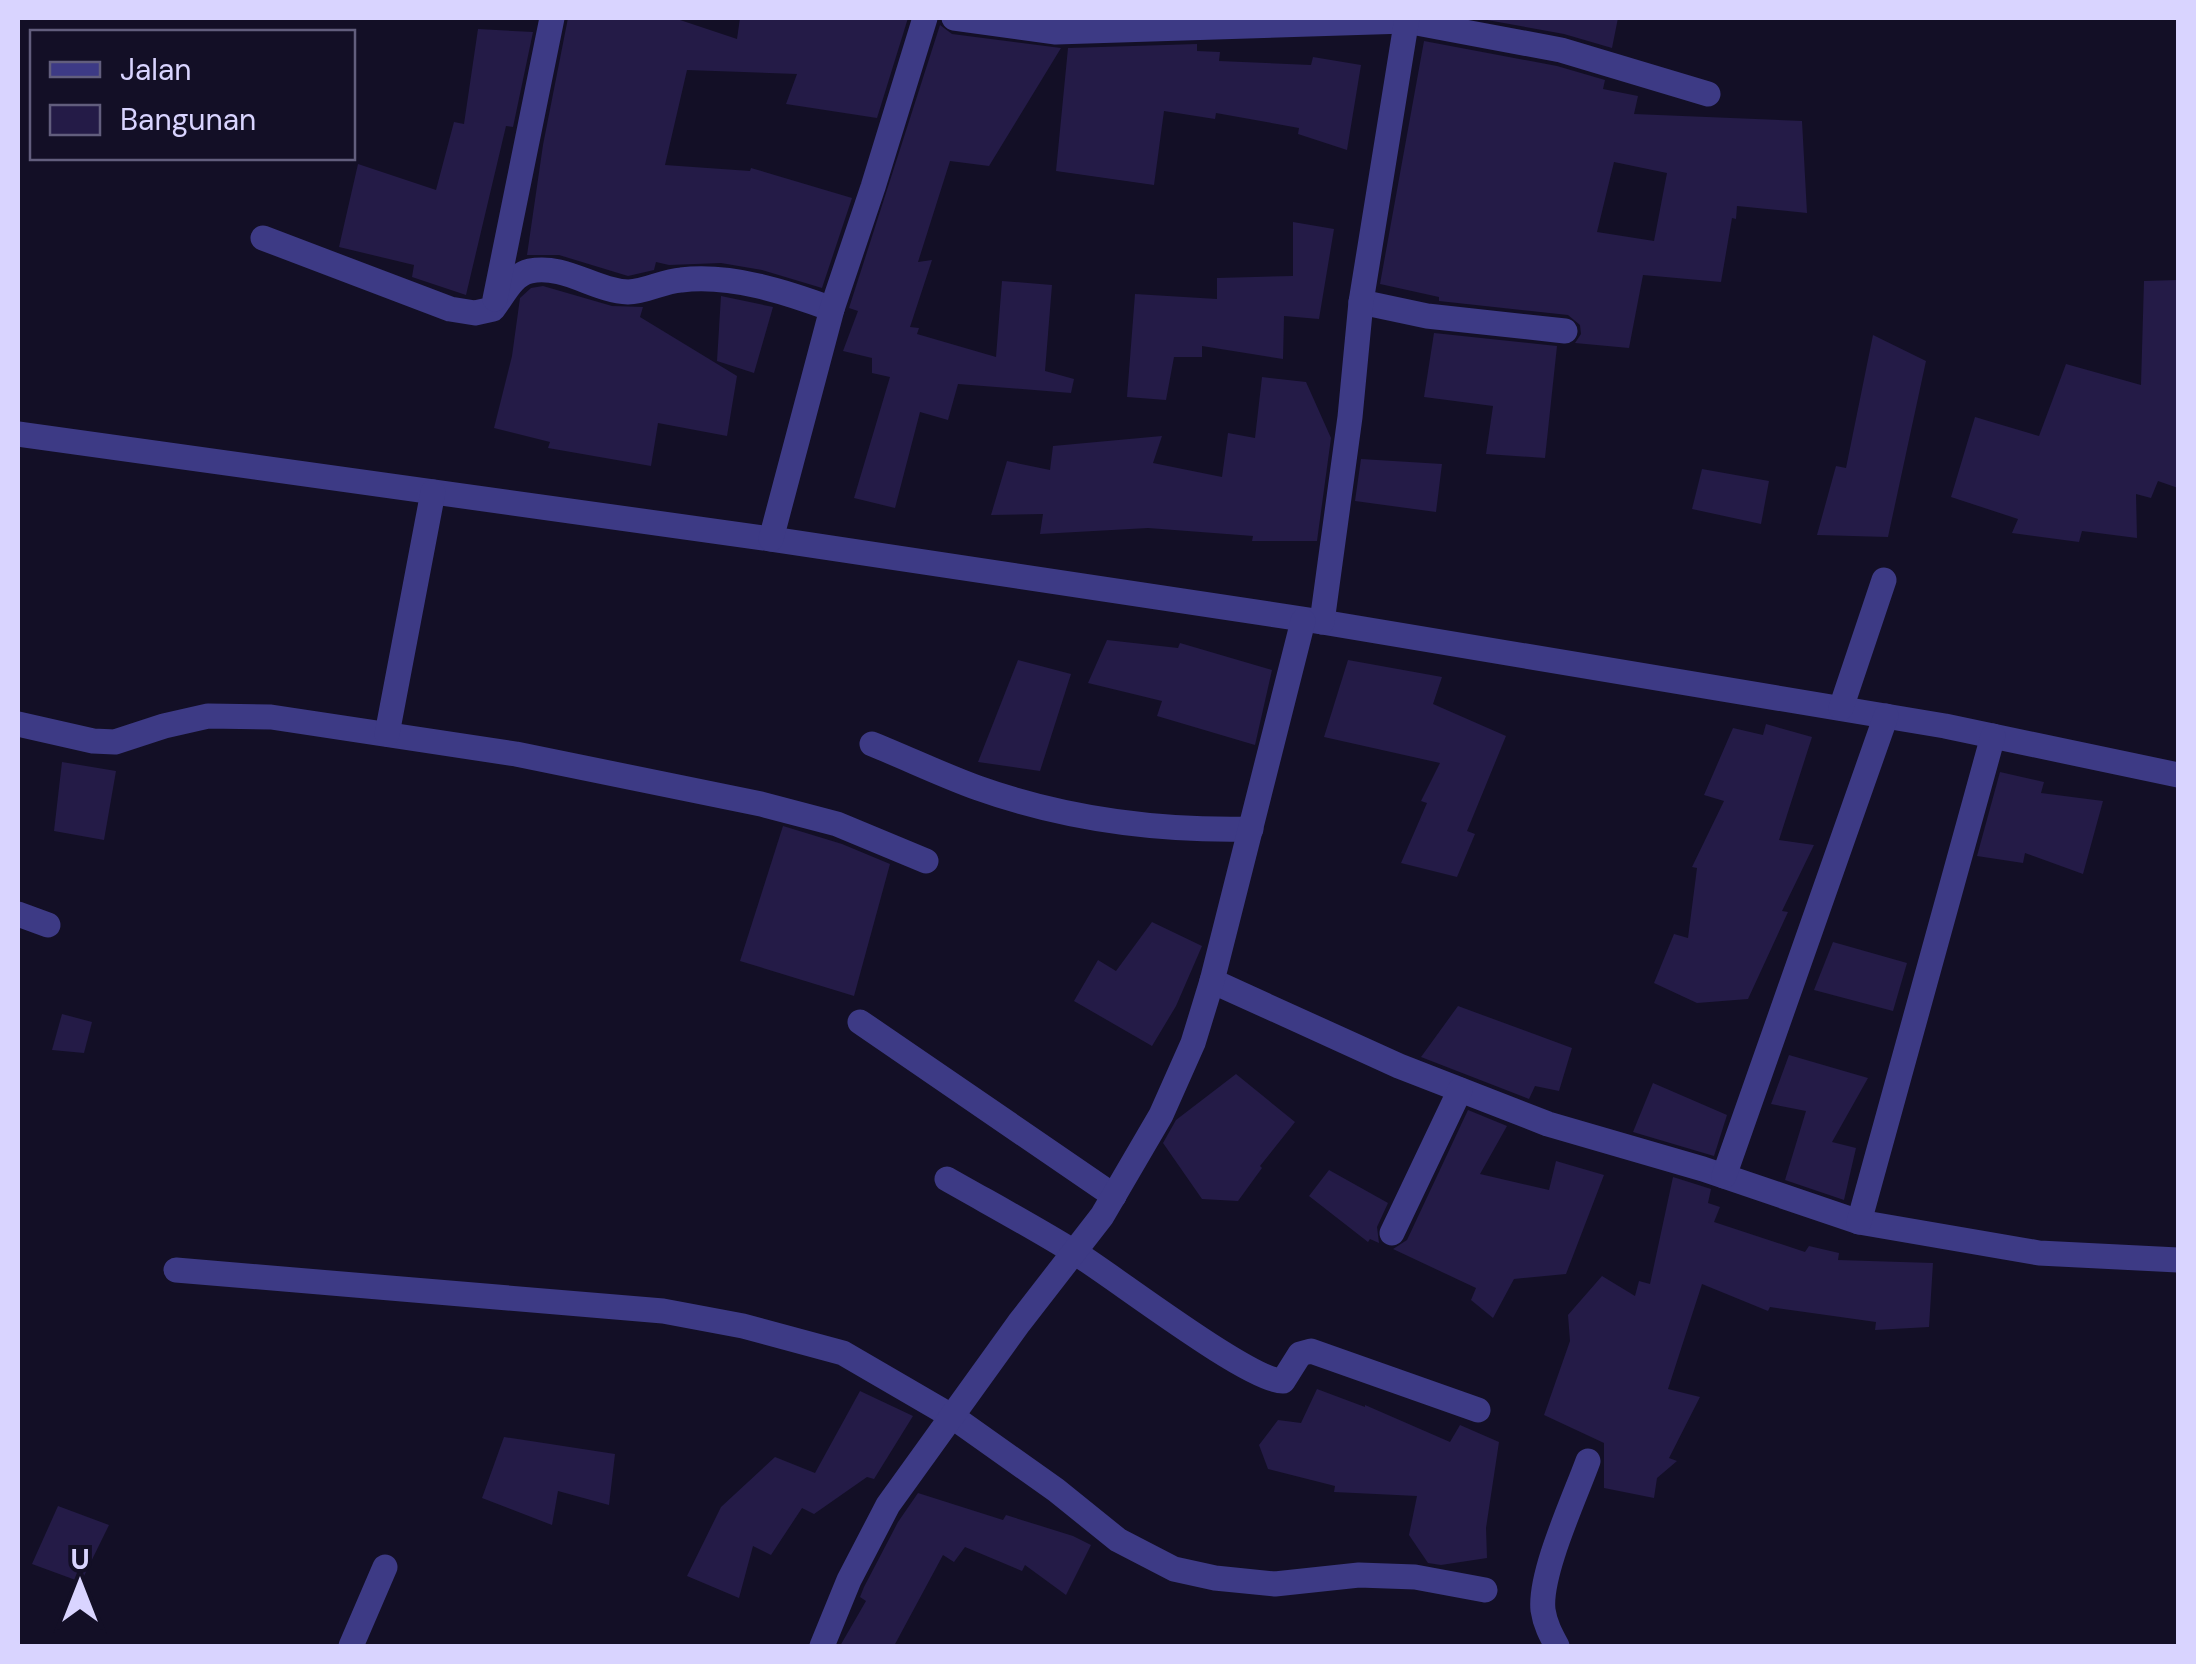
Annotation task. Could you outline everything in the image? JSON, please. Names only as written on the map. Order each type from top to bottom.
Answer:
[{"type":"street","points":[[493,308],[552,18]]},
{"type":"street","points":[[771,540],[832,309],[874,188],[925,18]]},
{"type":"street","points":[[954,18],[1056,32],[1406,19],[1561,50],[1708,94]]},
{"type":"street","points":[[822,1646],[849,1580],[888,1505],[1114,1196],[1161,1116],[1193,1043],[1250,829],[1312,622],[1350,417],[1361,302],[1406,19]]},
{"type":"street","points":[[262,238],[450,308],[475,313],[493,308],[514,279],[529,271],[546,271],[627,292],[676,280],[728,280],[832,309]]},
{"type":"street","points":[[1361,302],[1427,316],[1565,331]]},
{"type":"street","points":[[18,434],[771,540],[1312,622],[1841,708],[2178,775]]},
{"type":"street","points":[[386,734],[433,492]]},
{"type":"street","points":[[1841,708],[1884,580]]},
{"type":"street","points":[[18,724],[93,741],[115,742],[208,716],[271,717],[386,734],[516,754],[761,804],[837,824],[926,861]]},
{"type":"street","points":[[1724,1176],[1886,716]]},
{"type":"street","points":[[1859,1222],[1993,736]]},
{"type":"street","points":[[872,744],[980,788],[1059,811],[1151,826],[1250,829]]},
{"type":"street","points":[[18,914],[48,925]]},
{"type":"street","points":[[1212,981],[1399,1066],[1548,1124],[1724,1176],[1859,1222],[2039,1253],[2178,1260]]},
{"type":"street","points":[[860,1022],[1114,1196]]},
{"type":"street","points":[[1392,1233],[1460,1090]]},
{"type":"street","points":[[947,1179],[1076,1253],[1232,1358],[1273,1380],[1283,1381],[1300,1354],[1312,1351],[1478,1410]]},
{"type":"street","points":[[176,1270],[663,1311],[743,1326],[843,1352],[953,1417],[1056,1490],[1118,1540],[1174,1569],[1276,1584],[1358,1575],[1415,1577],[1485,1590]]},
{"type":"street","points":[[1557,1646],[1548,1631],[1543,1607],[1545,1580],[1588,1460]]},
{"type":"street","points":[[351,1646],[385,1567]]},
{"type":"building","points":[[568,18],[674,18],[737,39],[740,18],[908,18],[877,118],[786,104],[797,74],[687,70],[665,165],[750,171],[751,168],[852,198],[822,288],[762,270],[721,263],[656,262],[654,270],[628,276],[559,255],[527,255]]},
{"type":"building","points":[[1476,18],[1618,18],[1612,48],[1564,34]]},
{"type":"building","points":[[940,25],[952,34],[1061,48],[989,166],[950,161],[918,262],[932,260],[910,327],[919,328],[917,334],[996,357],[1002,281],[1052,285],[1045,371],[1074,379],[1071,393],[958,384],[948,420],[920,412],[895,508],[854,498],[890,377],[872,373],[872,358],[843,351],[858,311],[849,308]]},
{"type":"building","points":[[478,29],[533,32],[513,127],[506,126],[466,295],[412,277],[414,265],[339,247],[358,164],[436,190],[454,122],[464,124]]},
{"type":"building","points":[[1424,41],[1557,66],[1605,80],[1603,89],[1638,96],[1634,114],[1802,121],[1807,213],[1737,206],[1721,282],[1643,275],[1629,348],[1575,343],[1581,334],[1580,325],[1568,315],[1439,301],[1439,297],[1380,284]],"holes":[[[1614,162],[1667,173],[1654,241],[1597,232]]]},
{"type":"building","points":[[1197,44],[1197,51],[1220,52],[1219,61],[1311,65],[1313,57],[1361,65],[1347,150],[1298,134],[1299,128],[1216,113],[1215,119],[1164,111],[1154,185],[1056,171],[1068,48]]},
{"type":"building","points":[[1293,222],[1334,229],[1319,319],[1284,316],[1283,359],[1202,346],[1202,357],[1174,357],[1166,400],[1127,397],[1135,294],[1217,299],[1217,278],[1293,276]]},
{"type":"building","points":[[2178,280],[2178,488],[2158,481],[2151,498],[2136,494],[2137,538],[2082,531],[2079,542],[2012,533],[2018,519],[1951,497],[1975,417],[2039,436],[2066,364],[2141,385],[2144,281]]},
{"type":"building","points":[[543,286],[612,306],[643,307],[640,317],[737,376],[727,436],[658,423],[651,466],[548,448],[550,442],[494,428],[512,356],[520,298],[531,288]]},
{"type":"building","points":[[721,296],[773,307],[754,373],[717,361]]},
{"type":"building","points":[[1434,333],[1557,346],[1545,458],[1486,454],[1493,406],[1424,397]]},
{"type":"building","points":[[1873,335],[1926,361],[1888,537],[1817,535],[1836,466],[1846,468]]},
{"type":"building","points":[[1262,377],[1306,382],[1331,438],[1317,541],[1252,541],[1253,536],[1148,528],[1040,534],[1043,514],[991,515],[1007,461],[1050,470],[1053,446],[1162,436],[1153,463],[1222,477],[1228,433],[1255,438]]},
{"type":"building","points":[[1361,459],[1442,464],[1436,512],[1355,501]]},
{"type":"building","points":[[1702,469],[1769,481],[1761,524],[1692,509]]},
{"type":"building","points":[[1107,640],[1178,648],[1180,643],[1272,670],[1255,745],[1157,716],[1162,701],[1088,683]]},
{"type":"building","points":[[1018,660],[1071,674],[1040,771],[978,762]]},
{"type":"building","points":[[1348,660],[1442,677],[1433,704],[1506,736],[1467,831],[1475,834],[1457,877],[1401,863],[1427,803],[1421,801],[1440,763],[1324,737]]},
{"type":"building","points":[[1766,724],[1812,737],[1779,840],[1814,845],[1782,911],[1788,912],[1748,999],[1697,1003],[1654,983],[1674,934],[1688,938],[1697,868],[1692,867],[1724,801],[1704,795],[1733,728],[1763,735]]},
{"type":"building","points":[[62,762],[116,771],[104,840],[54,831]]},
{"type":"building","points":[[2000,772],[2044,782],[2041,793],[2103,801],[2083,874],[2025,853],[2023,863],[1977,856]]},
{"type":"building","points":[[783,826],[890,864],[854,996],[740,961]]},
{"type":"building","points":[[1152,922],[1202,946],[1176,1006],[1152,1046],[1074,1001],[1098,960],[1116,971]]},
{"type":"building","points":[[1833,942],[1907,963],[1893,1011],[1814,990]]},
{"type":"building","points":[[1458,1006],[1572,1048],[1559,1091],[1535,1086],[1529,1099],[1421,1057]]},
{"type":"building","points":[[62,1014],[92,1022],[84,1053],[52,1050]]},
{"type":"building","points":[[1789,1055],[1868,1078],[1832,1142],[1856,1148],[1844,1200],[1785,1180],[1806,1111],[1771,1104]]},
{"type":"building","points":[[1236,1074],[1295,1122],[1238,1201],[1202,1199],[1163,1143],[1176,1120]]},
{"type":"building","points":[[1653,1083],[1727,1115],[1714,1156],[1633,1132]]},
{"type":"building","points":[[1468,1110],[1507,1126],[1480,1174],[1549,1190],[1556,1161],[1604,1175],[1566,1274],[1514,1279],[1493,1318],[1471,1300],[1476,1288],[1393,1249],[1407,1240]]},
{"type":"building","points":[[1329,1170],[1388,1203],[1377,1227],[1379,1243],[1370,1239],[1368,1242],[1309,1196]]},
{"type":"building","points":[[1673,1177],[1711,1189],[1708,1203],[1720,1207],[1714,1222],[1805,1252],[1809,1246],[1839,1253],[1838,1260],[1933,1263],[1929,1327],[1875,1330],[1876,1322],[1770,1307],[1768,1311],[1702,1284],[1668,1389],[1700,1397],[1669,1458],[1677,1461],[1657,1478],[1654,1498],[1604,1488],[1604,1443],[1544,1415],[1570,1341],[1568,1315],[1602,1276],[1635,1296],[1639,1281],[1650,1284]]},
{"type":"building","points":[[1317,1389],[1450,1442],[1460,1425],[1499,1442],[1486,1528],[1487,1558],[1441,1565],[1428,1563],[1409,1535],[1417,1496],[1334,1492],[1335,1486],[1268,1469],[1259,1445],[1278,1420],[1301,1423]]},
{"type":"building","points":[[860,1391],[913,1416],[874,1479],[867,1477],[814,1514],[802,1508],[771,1555],[753,1546],[739,1598],[687,1576],[721,1507],[775,1457],[815,1473]]},
{"type":"building","points":[[504,1437],[615,1454],[609,1505],[558,1491],[552,1525],[482,1498]]},
{"type":"building","points":[[918,1493],[1003,1520],[1006,1515],[1091,1545],[1066,1595],[1025,1565],[1022,1571],[965,1547],[954,1562],[943,1555],[894,1646],[840,1646],[866,1601],[860,1597],[864,1587]]},
{"type":"building","points":[[58,1506],[109,1525],[81,1582],[32,1564]]}]
